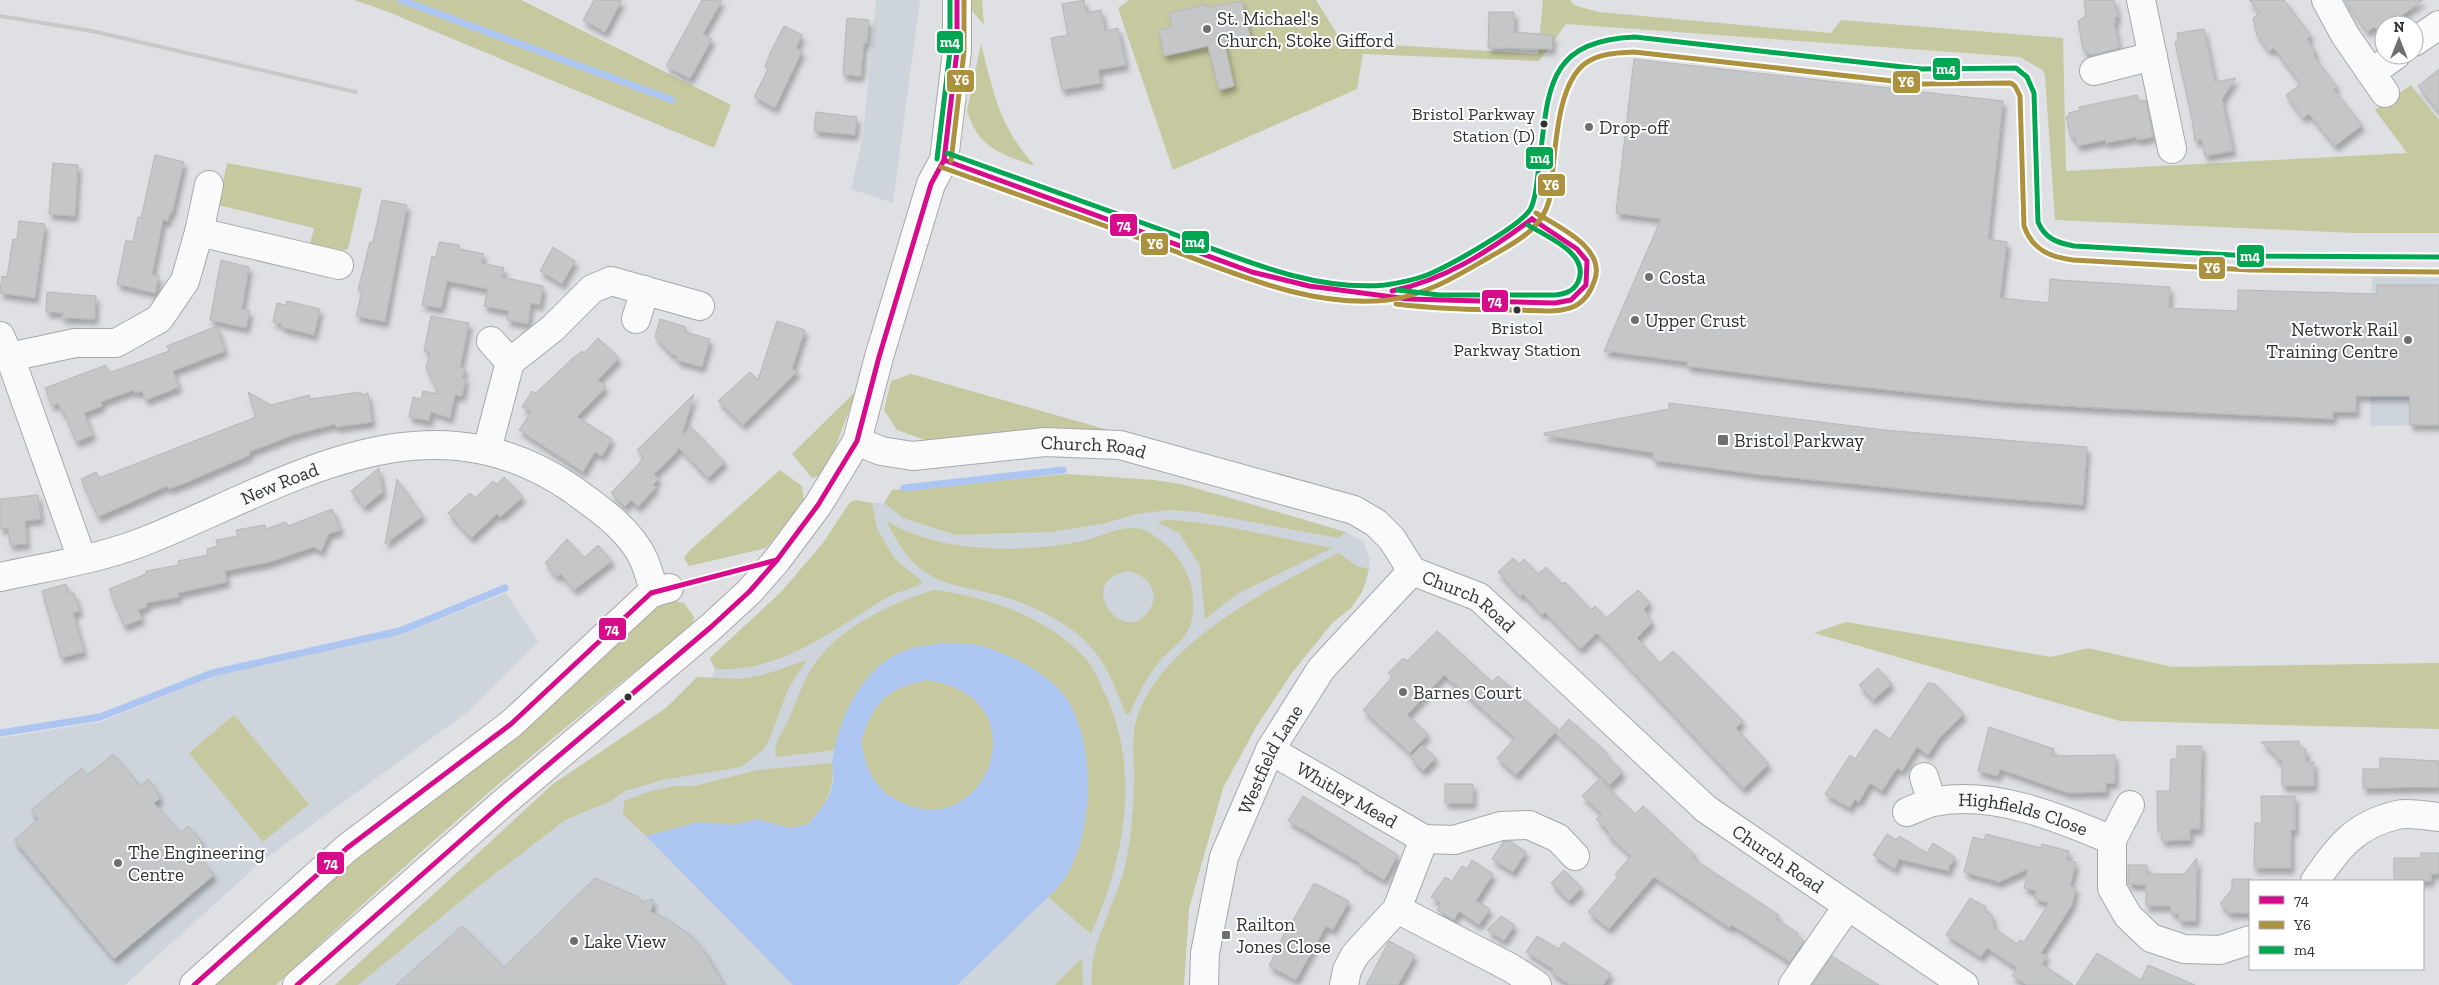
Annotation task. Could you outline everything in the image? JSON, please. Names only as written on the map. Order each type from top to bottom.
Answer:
[{"type":"street","points":[[297,985],[503,803],[730,610],[765,574],[794,539],[857,440],[930,184],[944,160],[957,51],[957,0]]},
{"type":"street","points":[[2141,0],[2172,149]]},
{"type":"street","points":[[2326,0],[2345,35],[2378,83],[2390,65]]},
{"type":"street","points":[[2424,35],[2439,25]]},
{"type":"street","points":[[2094,71],[2153,56]]},
{"type":"street","points":[[82,559],[5,346],[116,343],[159,319],[185,281],[199,232],[209,185]]},
{"type":"street","points":[[199,232],[323,269]]},
{"type":"street","points":[[488,450],[510,362],[553,328],[592,289],[611,281],[700,306]]},
{"type":"street","points":[[636,319],[645,290]]},
{"type":"street","points":[[491,340],[510,362]]},
{"type":"street","name":"Church Road","points":[[857,440],[881,452],[913,456],[1045,442],[1120,445],[1354,510],[1376,523],[1412,571],[1479,597],[1706,809],[1964,985]]},
{"type":"street","name":"New Road","points":[[0,577],[118,551],[150,539],[278,482],[352,457],[413,446],[444,445],[488,450],[538,470],[565,485],[612,520],[637,548],[662,590],[511,724],[347,848],[194,985]]},
{"type":"street","name":"Westfield Lane","points":[[1204,985],[1205,953],[1224,858],[1270,750],[1321,670],[1412,571]]},
{"type":"street","name":"Whitley Mead","points":[[1270,750],[1424,839],[1454,840],[1501,826],[1523,825],[1537,828],[1567,840]]},
{"type":"street","name":"Highfields Close","points":[[1908,812],[1928,790],[1974,800],[2014,804],[2068,822],[2112,840]]},
{"type":"street","name":"Highfields Close","points":[[2130,804],[2112,840],[2112,888],[2128,916],[2152,938],[2184,949],[2220,950],[2249,940]]},
{"type":"street","points":[[2316,880],[2340,845],[2364,828],[2398,814],[2439,817]]},
{"type":"street","points":[[1344,985],[1347,970],[1355,955],[1397,909],[1424,839]]},
{"type":"street","points":[[1793,985],[1847,907]]},
{"type":"street","points":[[1397,909],[1468,955],[1511,968],[1537,985]]},
{"type":"shaded area","points":[[876,0],[920,0],[893,203],[851,189],[863,137]]},
{"type":"shaded area","name":"Network Rail Training Centre","points":[[2372,277],[2439,278],[2439,425],[2370,426]]},
{"type":"shaded area","name":"Lake View","points":[[1068,474],[1153,480],[1222,495],[1346,532],[1364,542],[1370,560],[1367,580],[1362,592],[1351,608],[1333,622],[1291,674],[1256,727],[1223,788],[1189,908],[1184,985],[335,985],[553,784],[666,708],[697,677],[712,678],[715,669],[710,658],[781,592],[823,543],[850,502],[884,503],[892,490]]},
{"type":"shaded area","points":[[506,593],[538,642],[469,711],[262,861],[125,985],[0,985],[0,738],[101,722],[214,675],[402,634]]},
{"type":"green space","points":[[354,0],[521,0],[731,105],[714,148],[386,11]]},
{"type":"green space","points":[[969,0],[982,0],[984,25],[969,7]]},
{"type":"green space","points":[[1129,0],[1316,0],[1342,42],[1538,54],[1543,0],[1570,0],[1574,5],[1598,12],[1831,33],[1841,20],[2063,38],[2066,171],[2407,153],[2375,110],[2411,85],[2439,120],[2439,233],[2355,233],[2055,220],[2045,75],[2042,70],[2020,57],[1566,24],[1539,61],[1363,54],[1357,89],[1173,170],[1118,8]]},
{"type":"green space","points":[[981,44],[999,109],[1013,137],[1035,166],[993,148],[978,134],[972,124],[967,111]]},
{"type":"green space","points":[[227,163],[362,188],[348,249],[330,254],[309,248],[314,228],[218,205]]},
{"type":"green space","points":[[911,374],[1126,435],[934,443],[897,430],[884,410],[891,381]]},
{"type":"green space","points":[[857,390],[825,474],[812,478],[792,454]]},
{"type":"green space","points":[[780,470],[802,486],[804,503],[766,548],[689,566],[684,558],[689,551]]},
{"type":"green space","points":[[1068,474],[1153,480],[1181,484],[1346,532],[1338,538],[1197,512],[1169,510],[1136,514],[1106,523],[1051,532],[956,535],[903,518],[884,503],[892,490]]},
{"type":"green space","points":[[856,500],[872,503],[877,529],[895,559],[923,582],[888,597],[827,635],[785,656],[762,664],[739,668],[715,669],[710,658],[781,592],[823,543],[850,502]]},
{"type":"green space","points":[[1166,520],[1228,527],[1332,548],[1237,594],[1205,619],[1200,566],[1179,533],[1157,522]]},
{"type":"green space","points":[[887,521],[907,532],[955,545],[1006,549],[1055,546],[1085,540],[1126,528],[1143,530],[1153,535],[1169,548],[1183,566],[1192,588],[1193,611],[1189,629],[1151,673],[1130,713],[1126,715],[1111,678],[1096,653],[1081,637],[1053,617],[1021,603],[935,578],[910,559],[899,544]],"holes":[[[1127,571],[1134,572],[1145,579],[1154,595],[1150,609],[1140,620],[1129,622],[1118,618],[1109,610],[1104,599],[1104,588],[1111,578]]]},
{"type":"green space","points":[[1339,553],[1357,566],[1369,569],[1362,592],[1351,608],[1333,622],[1291,674],[1256,727],[1223,788],[1189,908],[1184,985],[1092,985],[1094,955],[1098,940],[1125,866],[1133,808],[1133,736],[1144,701],[1163,673],[1187,647],[1217,624],[1248,602]]},
{"type":"green space","points":[[934,590],[955,593],[996,604],[1016,611],[1054,631],[1086,659],[1095,672],[1106,696],[1117,725],[1123,755],[1125,785],[1124,816],[1112,877],[1103,906],[1091,934],[1048,897],[1067,876],[1067,699],[1040,673],[1009,657],[977,645],[943,643],[845,716],[835,750],[776,757],[777,742],[804,683],[815,663],[826,650],[853,627],[868,618],[901,601]]},
{"type":"green space","points":[[665,599],[684,603],[694,617],[692,627],[531,756],[428,846],[276,985],[205,985],[537,710]]},
{"type":"green space","points":[[1846,622],[2051,657],[2088,648],[2172,667],[2439,663],[2439,729],[2120,721],[1814,633]]},
{"type":"green space","points":[[807,660],[788,689],[770,738],[763,750],[741,767],[662,780],[625,791],[611,801],[565,820],[478,887],[358,985],[335,985],[553,784],[666,708],[697,677],[741,679],[763,675]]},
{"type":"green space","points":[[926,680],[963,692],[984,712],[993,736],[990,762],[978,786],[958,803],[933,810],[903,803],[885,792],[878,785],[869,770],[861,740],[877,706],[884,699],[901,688]]},
{"type":"green space","points":[[234,715],[309,804],[263,842],[189,753]]},
{"type":"green space","points":[[833,763],[828,797],[807,825],[789,828],[757,819],[736,825],[699,822],[646,836],[623,814],[624,801],[651,791],[674,786],[694,786],[759,770]]},
{"type":"green space","points":[[1082,958],[1083,985],[1055,985]]},
{"type":"water","points":[[943,643],[973,644],[1014,658],[1050,681],[1067,699],[1083,740],[1087,763],[1087,811],[1076,856],[1067,875],[1054,891],[957,985],[793,985],[646,836],[699,822],[735,825],[757,819],[789,828],[808,825],[829,795],[833,783],[832,759],[837,739],[842,722],[858,690],[869,676],[896,654],[917,647]],"holes":[[[926,680],[962,691],[984,711],[993,736],[990,762],[978,786],[959,803],[933,810],[903,803],[893,798],[873,778],[866,761],[861,740],[877,706],[891,693]]]},
{"type":"building","points":[[594,0],[622,0],[605,32],[583,20]]},
{"type":"building","points":[[702,0],[722,0],[703,34],[712,39],[690,79],[666,66]]},
{"type":"building","points":[[1084,0],[1086,13],[1101,10],[1105,31],[1118,28],[1126,65],[1098,70],[1101,83],[1062,90],[1051,38],[1068,35],[1062,4]]},
{"type":"building","points":[[2084,0],[2114,0],[2118,17],[2115,17],[2116,23],[2114,23],[2119,48],[2093,55],[2083,50],[2078,21],[2086,16]]},
{"type":"building","points":[[2249,0],[2284,0],[2311,36],[2307,39],[2316,53],[2313,55],[2337,87],[2334,90],[2362,125],[2335,146],[2309,114],[2303,118],[2286,95],[2301,84],[2274,48],[2269,51],[2257,35],[2253,18],[2260,13]]},
{"type":"building","points":[[2344,0],[2423,0],[2402,15],[2374,15],[2374,27],[2367,32]]},
{"type":"building","name":"St. Michael's Church, Stoke Gifford","points":[[1242,1],[1250,36],[1224,41],[1234,86],[1219,90],[1208,46],[1164,56],[1159,30],[1172,27],[1169,13],[1206,4],[1207,8]]},
{"type":"building","points":[[1489,12],[1514,12],[1514,32],[1553,35],[1552,49],[1488,48]]},
{"type":"building","points":[[847,18],[869,20],[867,43],[864,43],[861,76],[843,75]]},
{"type":"building","points":[[784,26],[802,35],[796,48],[802,51],[775,108],[754,97],[768,69],[765,67],[770,53]]},
{"type":"building","points":[[2204,29],[2215,82],[2236,78],[2222,99],[2233,151],[2205,156],[2202,140],[2195,141],[2175,42],[2178,41],[2177,33]]},
{"type":"building","points":[[1634,59],[2003,101],[1988,239],[2007,242],[2000,298],[2049,303],[2050,279],[2170,287],[2169,308],[2238,311],[2238,290],[2377,294],[2377,285],[2439,285],[2439,425],[2410,425],[2410,396],[2356,396],[2356,412],[2333,412],[2333,419],[2099,408],[2003,402],[1814,382],[1687,366],[1688,362],[1604,351],[1661,219],[1616,213]]},
{"type":"building","points":[[2439,69],[2439,112],[2418,86]]},
{"type":"building","points":[[2137,95],[2139,102],[2146,100],[2153,137],[2137,140],[2136,137],[2106,143],[2105,140],[2077,146],[2075,137],[2071,138],[2066,117],[2069,116],[2069,113],[2080,110],[2079,107]]},
{"type":"building","points":[[816,112],[857,117],[855,135],[814,131]]},
{"type":"building","points":[[155,155],[184,162],[172,213],[170,213],[168,221],[163,220],[152,275],[159,276],[155,293],[117,284],[126,240],[133,242],[138,217],[141,218]]},
{"type":"building","points":[[53,163],[78,165],[75,216],[49,214]]},
{"type":"building","points":[[382,200],[407,205],[385,322],[356,316],[362,291],[358,290],[370,242],[373,242]]},
{"type":"building","points":[[19,221],[45,224],[35,298],[0,293],[2,276],[7,277],[13,239],[17,240]]},
{"type":"building","points":[[439,242],[459,245],[459,249],[484,254],[482,263],[504,268],[502,277],[543,286],[540,305],[531,303],[528,324],[507,320],[509,311],[484,306],[488,289],[447,281],[441,308],[422,305],[432,256],[436,257]]},
{"type":"building","points":[[553,247],[575,261],[562,284],[540,271]]},
{"type":"building","points":[[221,260],[249,267],[242,309],[250,311],[246,328],[210,320]]},
{"type":"building","points":[[47,292],[96,296],[95,319],[62,318],[63,313],[46,312]]},
{"type":"building","points":[[287,301],[320,309],[314,335],[281,327],[282,324],[273,322],[277,303],[286,305]]},
{"type":"building","points":[[431,316],[469,323],[460,367],[465,368],[462,378],[466,378],[462,396],[455,395],[450,418],[431,412],[429,421],[409,417],[413,397],[421,399],[423,391],[439,394],[426,368],[430,353],[424,351]]},
{"type":"building","points":[[660,319],[686,327],[685,332],[710,339],[702,367],[676,360],[677,356],[671,354],[655,337]]},
{"type":"building","points":[[777,321],[805,330],[792,369],[798,371],[743,425],[718,401],[750,372],[758,380]]},
{"type":"building","points":[[217,326],[225,351],[173,371],[179,387],[146,400],[142,391],[135,393],[133,390],[101,402],[102,406],[84,413],[93,435],[76,442],[64,412],[62,413],[58,403],[52,406],[45,388],[106,365],[109,373],[169,351],[167,346]]},
{"type":"building","points":[[598,338],[619,358],[598,380],[606,387],[577,417],[612,439],[602,456],[595,452],[583,472],[519,430],[531,412],[522,407],[532,391],[536,393],[574,357],[582,351],[584,353]]},
{"type":"building","points":[[248,392],[271,405],[309,395],[310,399],[361,392],[361,395],[368,393],[372,422],[336,427],[335,424],[293,435],[249,452],[250,455],[185,483],[169,489],[167,486],[98,517],[81,479],[96,472],[99,478],[256,417]]},
{"type":"building","points":[[694,394],[682,435],[691,427],[725,462],[708,478],[678,447],[676,453],[654,474],[659,479],[653,485],[656,487],[638,507],[631,500],[625,507],[611,493],[644,458],[637,450]]},
{"type":"building","points":[[1669,403],[1884,430],[2087,447],[2083,505],[1755,474],[1653,460],[1654,453],[1544,435],[1544,433],[1669,409]]},
{"type":"building","points":[[379,468],[383,492],[364,507],[351,491]]},
{"type":"building","points":[[504,477],[523,497],[500,517],[497,514],[471,538],[448,513],[470,493],[475,498],[493,481],[497,484]]},
{"type":"building","points":[[397,479],[423,516],[385,544]]},
{"type":"building","points":[[38,495],[41,519],[25,521],[27,544],[10,545],[8,528],[0,529],[0,499]]},
{"type":"building","points":[[332,509],[341,530],[329,534],[321,551],[313,547],[270,562],[225,571],[227,582],[178,593],[179,597],[146,603],[147,607],[138,610],[142,619],[124,626],[109,589],[146,574],[146,571],[179,565],[178,561],[208,555],[207,549],[218,546],[216,540],[238,536],[236,530],[265,525],[266,529],[286,522],[288,526]]},
{"type":"building","points":[[567,539],[584,558],[598,545],[612,561],[574,590],[561,574],[557,577],[545,563]]},
{"type":"building","points":[[1513,558],[1519,564],[1524,559],[1538,574],[1546,567],[1562,584],[1565,582],[1591,610],[1595,606],[1606,618],[1638,590],[1650,603],[1644,609],[1652,623],[1637,638],[1660,663],[1673,651],[1743,721],[1736,728],[1769,764],[1743,789],[1597,633],[1580,649],[1545,612],[1542,615],[1523,594],[1520,596],[1498,572]]},
{"type":"building","points":[[66,584],[69,594],[74,593],[80,611],[73,613],[84,652],[61,658],[42,591]]},
{"type":"building","points":[[1437,631],[1492,682],[1498,676],[1558,729],[1516,775],[1497,758],[1515,738],[1444,675],[1407,715],[1428,734],[1410,753],[1363,710],[1392,677],[1388,673],[1403,658],[1407,661]]},
{"type":"building","points":[[1878,668],[1892,684],[1873,700],[1859,685]]},
{"type":"building","points":[[1928,683],[1935,684],[1964,714],[1940,737],[1928,755],[1917,747],[1902,771],[1897,768],[1882,791],[1870,783],[1859,802],[1855,799],[1850,808],[1825,794],[1850,755],[1855,759],[1875,729],[1890,739]]},
{"type":"building","points":[[1569,719],[1607,753],[1606,755],[1623,772],[1610,785],[1556,734]]},
{"type":"building","points":[[1989,727],[2054,749],[2051,756],[2115,755],[2115,783],[2106,783],[2106,792],[2068,793],[2000,769],[1998,776],[1978,771]]},
{"type":"building","points":[[2299,741],[2299,749],[2306,749],[2306,762],[2314,762],[2314,786],[2282,786],[2282,760],[2276,760],[2276,755],[2261,742]]},
{"type":"building","points":[[1422,745],[1436,758],[1423,771],[1410,757]]},
{"type":"building","points":[[2177,746],[2202,746],[2200,829],[2190,829],[2190,840],[2162,841],[2161,830],[2158,831],[2157,791],[2170,791],[2171,759],[2177,759]]},
{"type":"building","name":"The Engineering Centre","points":[[113,754],[140,786],[149,779],[160,798],[154,803],[180,833],[188,826],[202,842],[193,850],[214,875],[114,959],[14,840],[38,819],[31,810],[82,768],[88,775]]},
{"type":"building","points":[[2380,758],[2439,761],[2439,787],[2363,788],[2363,769],[2380,769]]},
{"type":"building","points":[[1599,779],[1635,814],[1643,806],[1695,855],[1692,858],[1779,915],[1776,919],[1798,933],[1796,936],[1804,941],[1790,962],[1732,925],[1730,928],[1654,877],[1609,929],[1588,912],[1618,877],[1615,874],[1631,856],[1607,834],[1609,832],[1596,819],[1602,814],[1582,796]]},
{"type":"building","points":[[1445,784],[1473,784],[1473,803],[1445,803]]},
{"type":"building","points":[[1303,796],[1398,855],[1384,880],[1359,865],[1360,863],[1288,821]]},
{"type":"building","points":[[2261,796],[2295,796],[2295,830],[2291,830],[2291,868],[2254,868],[2255,823],[2262,823]]},
{"type":"building","points":[[1887,834],[1896,840],[1899,836],[1927,853],[1933,843],[1955,857],[1949,867],[1949,871],[1899,859],[1895,869],[1873,855]]},
{"type":"building","points":[[1986,834],[2041,848],[2042,844],[2069,851],[2067,860],[2076,862],[2070,886],[2076,887],[2072,905],[2041,953],[2047,956],[2042,964],[2073,985],[2027,985],[2012,976],[2017,968],[1987,948],[1981,957],[1946,935],[1970,898],[1986,907],[1984,910],[1992,915],[1994,928],[2017,944],[2020,940],[2024,942],[2049,903],[2034,899],[2036,891],[2024,888],[2028,869],[1999,882],[1964,872],[1973,837],[1984,840]]},
{"type":"building","points":[[1510,841],[1526,852],[1513,872],[1492,859],[1503,842]]},
{"type":"building","points":[[2421,853],[2439,853],[2439,874],[2431,874],[2431,881],[2394,880],[2394,858],[2421,858]]},
{"type":"building","points":[[2197,858],[2196,921],[2179,921],[2179,914],[2172,914],[2170,906],[2146,906],[2146,885],[2128,884],[2128,865],[2147,865],[2147,874],[2184,874]]},
{"type":"building","points":[[1472,860],[1493,874],[1476,901],[1490,909],[1479,925],[1459,911],[1454,920],[1437,910],[1441,903],[1431,897],[1445,877],[1452,881],[1462,866],[1467,869]]},
{"type":"building","points":[[1564,870],[1582,888],[1569,901],[1551,883]]},
{"type":"building","points":[[595,878],[638,897],[643,902],[653,899],[651,912],[669,920],[690,935],[704,951],[724,985],[396,985],[462,926],[504,967]]},
{"type":"building","points":[[2232,879],[2250,879],[2249,913],[2229,913],[2220,904],[2232,889]]},
{"type":"building","points":[[1314,883],[1349,901],[1333,930],[1326,926],[1296,980],[1269,966],[1289,923],[1291,924]]},
{"type":"building","points":[[1501,916],[1515,925],[1504,941],[1487,930]]},
{"type":"building","points":[[1537,936],[1559,949],[1563,942],[1611,974],[1603,985],[1570,985],[1551,972],[1553,969],[1526,952]]},
{"type":"building","points":[[1389,941],[1415,955],[1398,985],[1366,985]]},
{"type":"building","points":[[2097,953],[2141,980],[2148,965],[2195,985],[2076,985]]},
{"type":"building","points":[[1832,956],[1841,962],[1879,985],[1812,985]]},
{"type":"waterway","points":[[401,0],[672,100]]},
{"type":"waterway","points":[[904,488],[1063,470]]},
{"type":"waterway","points":[[0,733],[100,717],[212,673],[400,631],[505,588]]},
{"type":"railway","points":[[0,16],[92,31],[356,92]]},
{"type":"transit line","name":"m4","points":[[937,159],[950,51],[950,0]]},
{"type":"transit line","name":"74","points":[[297,985],[503,803],[711,627],[750,591],[777,560],[818,505],[857,441],[879,357],[931,184],[944,160],[957,51],[957,0]]},
{"type":"transit line","name":"Y6","points":[[951,161],[964,52],[964,0]]},
{"type":"transit line","name":"m4","points":[[947,153],[1273,270],[1329,283],[1357,286],[1385,285],[1422,277],[1437,271],[1500,235],[1525,215],[1531,208],[1534,198],[1545,115],[1550,93],[1557,75],[1567,60],[1583,48],[1605,41],[1635,37],[1921,69],[2016,68],[2027,77],[2034,93],[2038,222],[2048,236],[2063,243],[2074,246],[2250,256],[2439,257]]},
{"type":"transit line","name":"Y6","points":[[941,167],[1270,286],[1329,299],[1358,301],[1402,298],[1428,290],[1452,278],[1516,242],[1533,229],[1549,201],[1562,104],[1577,71],[1594,58],[1616,53],[1634,52],[1920,84],[2011,83],[2015,86],[2020,96],[2024,226],[2027,234],[2037,246],[2056,257],[2073,260],[2250,270],[2439,272]]},
{"type":"transit line","name":"74","points":[[944,160],[1252,272],[1309,286],[1408,299],[1555,303],[1571,300],[1586,285],[1587,261],[1577,249],[1532,219]]},
{"type":"transit line","name":"Y6","points":[[1396,304],[1457,309],[1547,311],[1561,310],[1579,304],[1588,295],[1595,279],[1596,268],[1593,257],[1586,247],[1567,231],[1536,213]]},
{"type":"transit line","name":"74","points":[[1392,291],[1430,280],[1466,263],[1532,219]]},
{"type":"transit line","name":"m4","points":[[1398,290],[1439,295],[1555,295],[1571,290],[1578,282],[1580,272],[1578,263],[1573,255],[1556,241],[1528,225]]},
{"type":"transit line","name":"74","points":[[194,985],[347,848],[511,724],[651,593],[777,560]]},
{"type":"place","name":"St. Michael's Church, Stoke Gifford","points":[[1207,29]]},
{"type":"place","name":"Bristol Parkway Station (D)","points":[[1544,124]]},
{"type":"place","name":"Drop-off","points":[[1589,127]]},
{"type":"place","name":"Costa","points":[[1649,277]]},
{"type":"place","name":"Bristol Parkway Station","points":[[1517,310]]},
{"type":"place","name":"Upper Crust","points":[[1635,320]]},
{"type":"place","name":"Network Rail Training Centre","points":[[2408,340]]},
{"type":"place","name":"Bristol Parkway","points":[[1723,440]]},
{"type":"place","name":"Barnes Court","points":[[1403,692]]},
{"type":"place","name":"The Engineering Centre","points":[[118,863]]},
{"type":"place","name":"Railton Jones Close","points":[[1226,935]]},
{"type":"place","name":"Lake View","points":[[574,941]]}]
